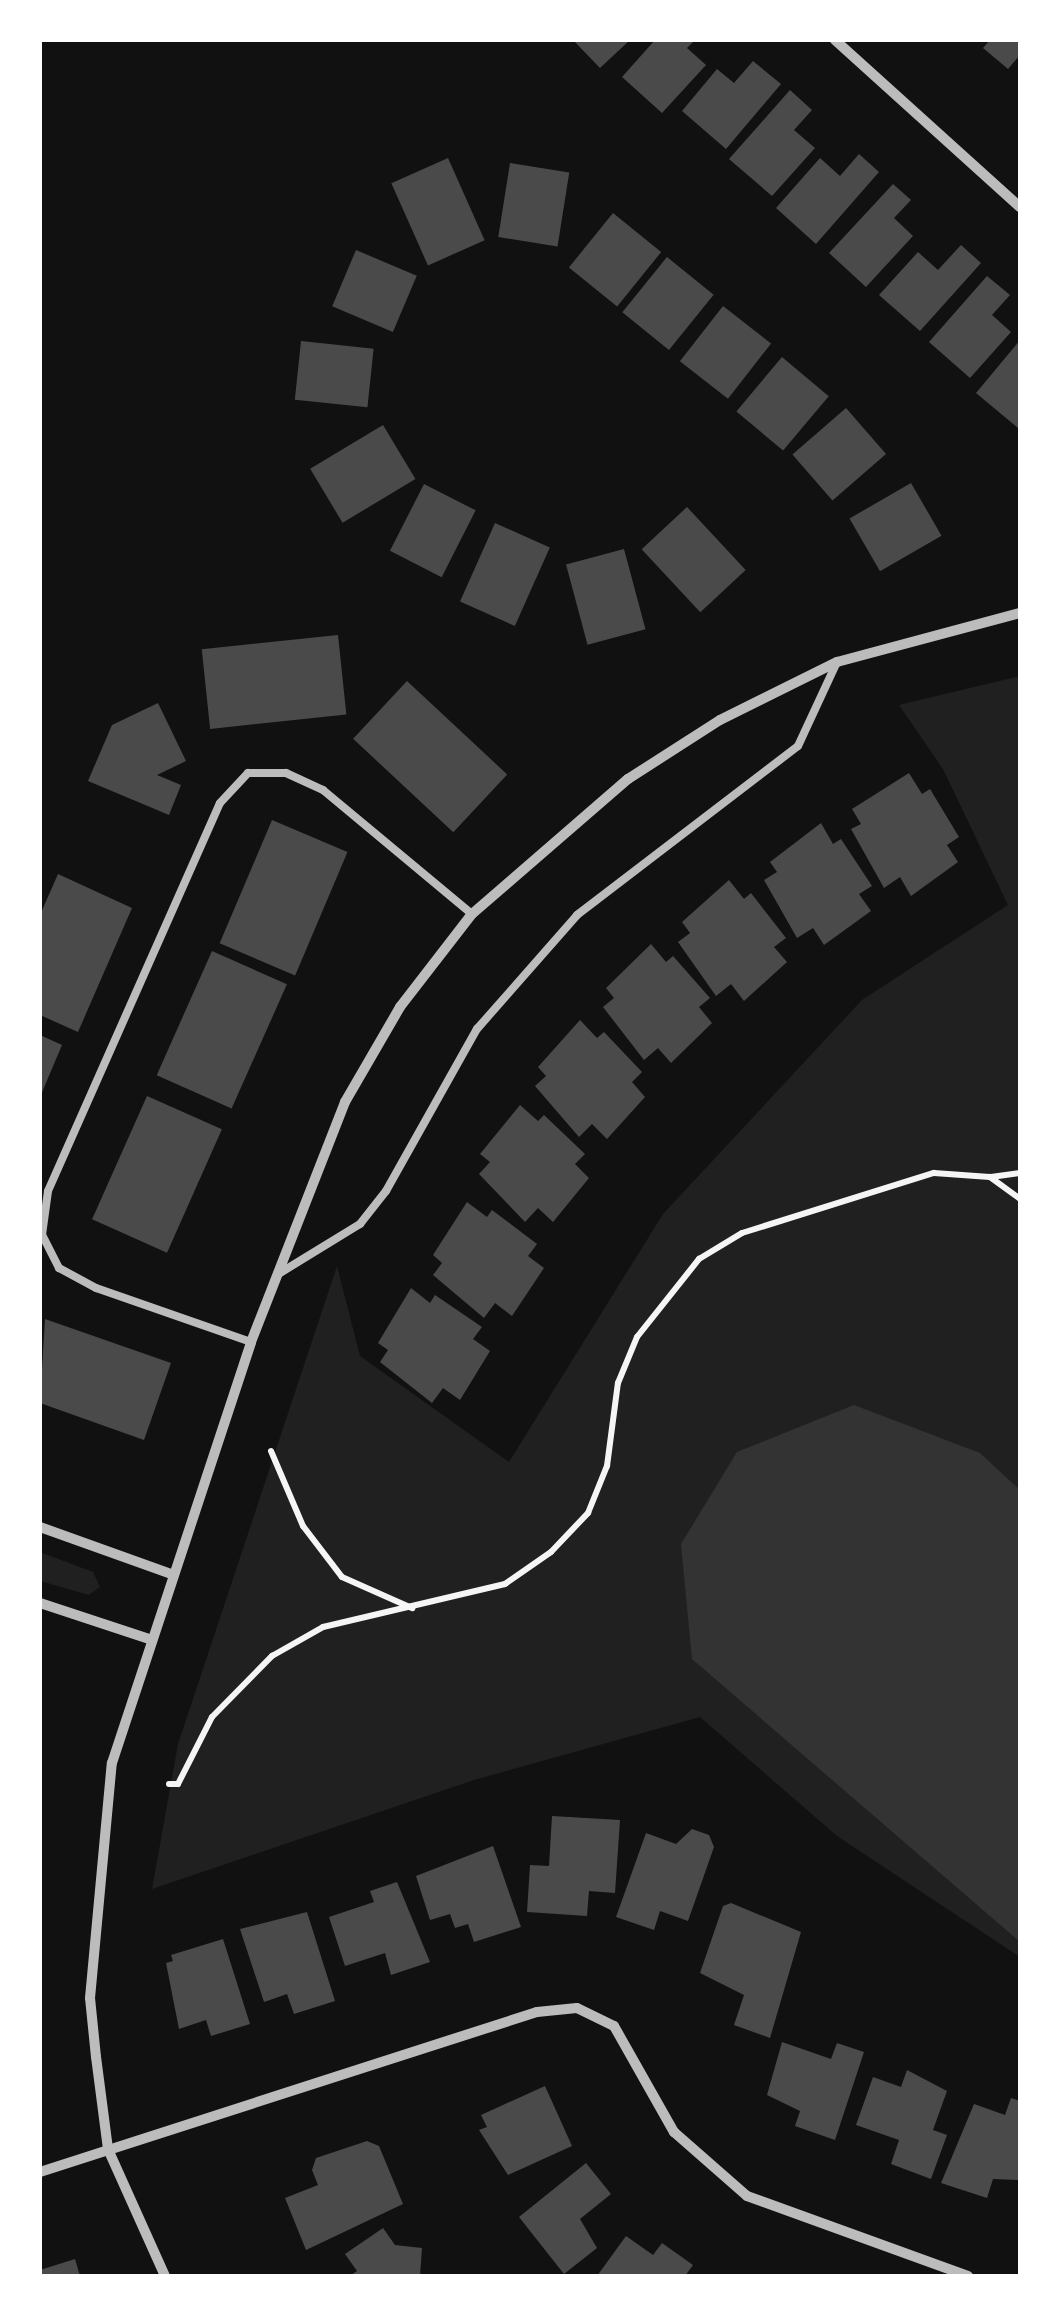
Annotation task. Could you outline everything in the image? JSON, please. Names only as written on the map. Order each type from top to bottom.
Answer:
[{"type":"street","points":[[836,40],[1020,207]]},
{"type":"street","points":[[165,2276],[108,2150],[90,1998],[98,1865],[112,1763],[149,1639],[251,1342],[344,1102],[400,1006],[472,914],[628,779],[720,720],[837,662],[1020,613]]},
{"type":"street","points":[[40,1527],[171,1574]]},
{"type":"street","points":[[40,1603],[149,1639]]},
{"type":"street","points":[[40,2172],[537,2012],[577,2008],[614,2026],[674,2132],[747,2196],[968,2276]]},
{"type":"lane","points":[[276,1275],[360,1224],[386,1191],[477,1029],[577,915],[798,746],[837,662]]},
{"type":"lane","points":[[251,1342],[96,1288],[58,1268],[42,1235],[48,1191],[220,803],[248,773],[286,774],[323,790],[472,914]]},
{"type":"path","points":[[169,1784],[178,1784],[212,1716],[272,1656],[323,1627],[505,1584],[551,1552],[588,1513],[606,1466],[618,1383],[637,1337],[700,1259],[742,1233],[834,1200],[934,1173],[990,1177],[1020,1173]]},
{"type":"path","points":[[990,1177],[1020,1199]]},
{"type":"path","points":[[271,1451],[304,1526],[342,1577],[413,1608]]},
{"type":"shaded area","points":[[1020,676],[1020,1957],[837,1836],[700,1717],[474,1780],[152,1889],[178,1744],[337,1266],[360,1356],[509,1462],[663,1214],[862,1000],[1008,905],[943,769],[899,705]]},
{"type":"shaded area","points":[[854,1405],[980,1453],[1020,1490],[1020,1942],[692,1659],[681,1544],[737,1452]]},
{"type":"shaded area","points":[[40,1552],[93,1572],[100,1587],[89,1595],[40,1581]]},
{"type":"building","points":[[573,40],[630,40],[600,68]]},
{"type":"building","points":[[655,40],[695,40],[687,48],[706,65],[662,113],[622,77]]},
{"type":"building","points":[[990,40],[1020,40],[1020,55],[1008,69],[983,48]]},
{"type":"building","points":[[753,61],[781,84],[726,149],[682,111],[717,69],[734,83]]},
{"type":"building","points":[[790,90],[812,110],[794,130],[815,148],[772,196],[729,159]]},
{"type":"building","points":[[859,154],[879,172],[816,244],[776,208],[820,158],[840,176]]},
{"type":"building","points":[[448,158],[485,240],[428,265],[391,183]]},
{"type":"building","points":[[510,163],[569,172],[558,246],[498,237]]},
{"type":"building","points":[[893,184],[911,200],[894,218],[913,236],[866,287],[829,253]]},
{"type":"building","points":[[613,213],[661,252],[617,306],[569,267]]},
{"type":"building","points":[[961,245],[981,263],[920,331],[879,295],[918,252],[938,270]]},
{"type":"building","points":[[356,250],[417,276],[393,332],[332,306]]},
{"type":"building","points":[[667,257],[714,295],[669,350],[622,312]]},
{"type":"building","points":[[987,276],[1010,295],[992,315],[1011,332],[970,378],[929,342]]},
{"type":"building","points":[[723,306],[771,344],[728,399],[680,361]]},
{"type":"building","points":[[1020,340],[1020,426],[1018,428],[976,393]]},
{"type":"building","points":[[301,341],[374,349],[367,407],[295,400]]},
{"type":"building","points":[[782,357],[829,396],[783,451],[736,411]]},
{"type":"building","points":[[846,408],[886,454],[832,501],[792,455]]},
{"type":"building","points":[[383,425],[415,479],[343,523],[310,469]]},
{"type":"building","points":[[911,483],[942,536],[880,571],[850,518]]},
{"type":"building","points":[[424,484],[476,510],[442,577],[390,551]]},
{"type":"building","points":[[687,507],[746,570],[700,612],[642,549]]},
{"type":"building","points":[[495,523],[550,547],[515,626],[460,602]]},
{"type":"building","points":[[624,549],[645,629],[588,645],[566,565]]},
{"type":"building","points":[[338,635],[346,715],[210,729],[202,649]]},
{"type":"building","points":[[407,681],[507,774],[453,832],[353,739]]},
{"type":"building","points":[[158,703],[186,761],[157,775],[181,785],[169,815],[88,781],[112,725]]},
{"type":"building","points":[[909,773],[922,794],[930,789],[959,837],[947,845],[958,862],[911,896],[900,877],[884,888],[851,829],[861,824],[852,809]]},
{"type":"building","points":[[272,820],[347,852],[295,975],[220,943]]},
{"type":"building","points":[[821,823],[833,844],[841,839],[872,886],[859,894],[871,911],[824,945],[813,928],[797,938],[764,880],[777,872],[770,862]]},
{"type":"building","points":[[58,874],[132,908],[78,1032],[40,1015],[40,915]]},
{"type":"building","points":[[729,880],[744,899],[751,893],[786,938],[774,947],[787,962],[744,1001],[731,984],[716,996],[678,942],[690,933],[682,922]]},
{"type":"building","points":[[651,944],[666,962],[673,956],[710,998],[699,1007],[712,1023],[671,1063],[658,1048],[644,1060],[603,1007],[614,998],[606,988]]},
{"type":"building","points":[[212,951],[287,984],[232,1109],[157,1075]]},
{"type":"building","points":[[580,1020],[597,1038],[604,1032],[642,1072],[632,1082],[645,1097],[607,1139],[592,1124],[579,1137],[535,1086],[546,1076],[538,1067]]},
{"type":"building","points":[[40,1035],[62,1045],[40,1097]]},
{"type":"building","points":[[147,1096],[222,1129],[167,1253],[92,1219]]},
{"type":"building","points":[[520,1105],[538,1121],[544,1115],[585,1154],[575,1164],[589,1178],[553,1222],[538,1208],[525,1222],[479,1174],[490,1162],[480,1154]]},
{"type":"building","points":[[467,1202],[487,1217],[492,1210],[537,1244],[528,1256],[544,1268],[512,1316],[495,1303],[484,1318],[433,1275],[442,1263],[433,1255]]},
{"type":"building","points":[[411,1288],[430,1303],[435,1295],[482,1327],[473,1339],[490,1351],[460,1400],[443,1388],[432,1403],[380,1362],[388,1350],[378,1343]]},
{"type":"building","points":[[45,1319],[171,1363],[144,1440],[40,1403]]},
{"type":"building","points":[[552,1816],[620,1820],[615,1893],[589,1891],[587,1916],[527,1912],[530,1865],[549,1866]]},
{"type":"building","points":[[692,1829],[709,1835],[714,1847],[688,1921],[660,1911],[654,1930],[616,1917],[646,1833],[676,1844]]},
{"type":"building","points":[[493,1846],[521,1927],[474,1942],[468,1924],[455,1928],[450,1914],[430,1920],[416,1876]]},
{"type":"building","points":[[397,1882],[430,1962],[391,1975],[385,1953],[345,1966],[329,1917],[374,1902],[370,1891]]},
{"type":"building","points":[[731,1903],[801,1932],[770,2038],[734,2025],[744,1995],[700,1973],[723,1906]]},
{"type":"building","points":[[307,1912],[335,2001],[294,2014],[287,1994],[264,2002],[240,1929]]},
{"type":"building","points":[[223,1939],[250,2024],[211,2036],[206,2020],[179,2029],[166,1963],[173,1961],[171,1955]]},
{"type":"building","points":[[782,2042],[831,2059],[837,2043],[864,2052],[835,2140],[795,2126],[800,2111],[767,2095]]},
{"type":"building","points":[[907,2070],[947,2091],[933,2130],[947,2135],[931,2179],[891,2164],[899,2140],[856,2125],[873,2077],[901,2087]]},
{"type":"building","points":[[545,2086],[572,2146],[508,2175],[479,2130],[487,2127],[481,2115]]},
{"type":"building","points":[[1011,2098],[1020,2101],[1020,2180],[993,2179],[987,2198],[941,2183],[974,2104],[1005,2115]]},
{"type":"building","points":[[367,2141],[379,2146],[403,2204],[306,2250],[285,2198],[318,2185],[312,2170],[316,2158]]},
{"type":"building","points":[[586,2163],[611,2194],[580,2219],[597,2248],[564,2274],[519,2217]]},
{"type":"building","points":[[383,2228],[395,2245],[422,2248],[420,2276],[350,2276],[357,2271],[345,2254]]},
{"type":"building","points":[[626,2236],[653,2255],[662,2243],[693,2265],[685,2276],[597,2276]]},
{"type":"building","points":[[75,2259],[80,2276],[40,2276],[40,2270]]}]
